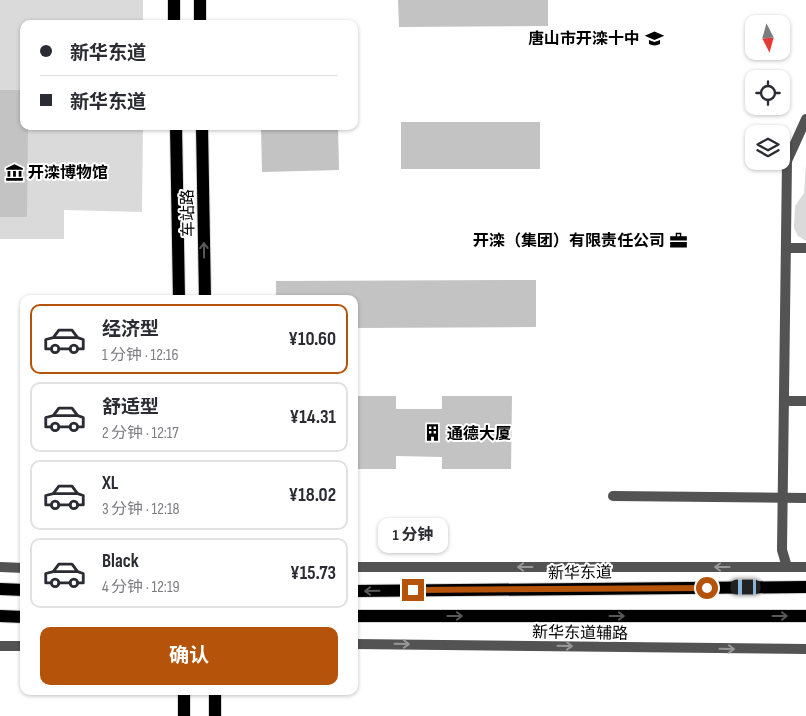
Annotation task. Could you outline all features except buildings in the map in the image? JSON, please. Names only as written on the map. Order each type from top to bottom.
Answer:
[{"type":"main road","points":[[174,0],[174,20]]},
{"type":"main road","points":[[200,0],[200,20]]},
{"type":"main road","name":"车站路","points":[[176,130],[179,295]]},
{"type":"main road","name":"车站路","points":[[202,130],[205,295]]},
{"type":"main road","name":"新华东道","points":[[358,591],[806,587]]},
{"type":"main road","points":[[0,589],[20,590]]},
{"type":"main road","points":[[0,616],[20,617]]},
{"type":"main road","points":[[358,616],[806,616]]},
{"type":"main road","points":[[184,695],[184,716]]},
{"type":"main road","points":[[215,695],[216,716]]},
{"type":"street","points":[[787,567],[782,550],[787,161],[806,119]]},
{"type":"street","points":[[786,248],[806,248]]},
{"type":"street","points":[[784,401],[806,401]]},
{"type":"street","points":[[613,496],[806,498]]},
{"type":"street","points":[[0,567],[20,568]]},
{"type":"street","points":[[358,567],[806,567]]},
{"type":"street","name":"新华东道辅路","points":[[358,644],[806,650]]},
{"type":"street","points":[[0,646],[20,646]]},
{"type":"shaded area","points":[[0,0],[143,0],[143,20],[20,20],[20,130],[143,130],[142,212],[64,210],[64,239],[0,239]]},
{"type":"shaded area","points":[[806,164],[806,241],[798,236],[794,228],[795,206],[804,193]]},
{"type":"place","name":"唐山市开滦十中","points":[[654,38]]},
{"type":"place","name":"开滦博物馆","points":[[14,172]]},
{"type":"place","name":"开滦（集团）有限责任公司","points":[[679,240]]},
{"type":"place","name":"通德大厦","points":[[433,433]]},
{"type":"route","points":[[413,590],[707,588]]}]
